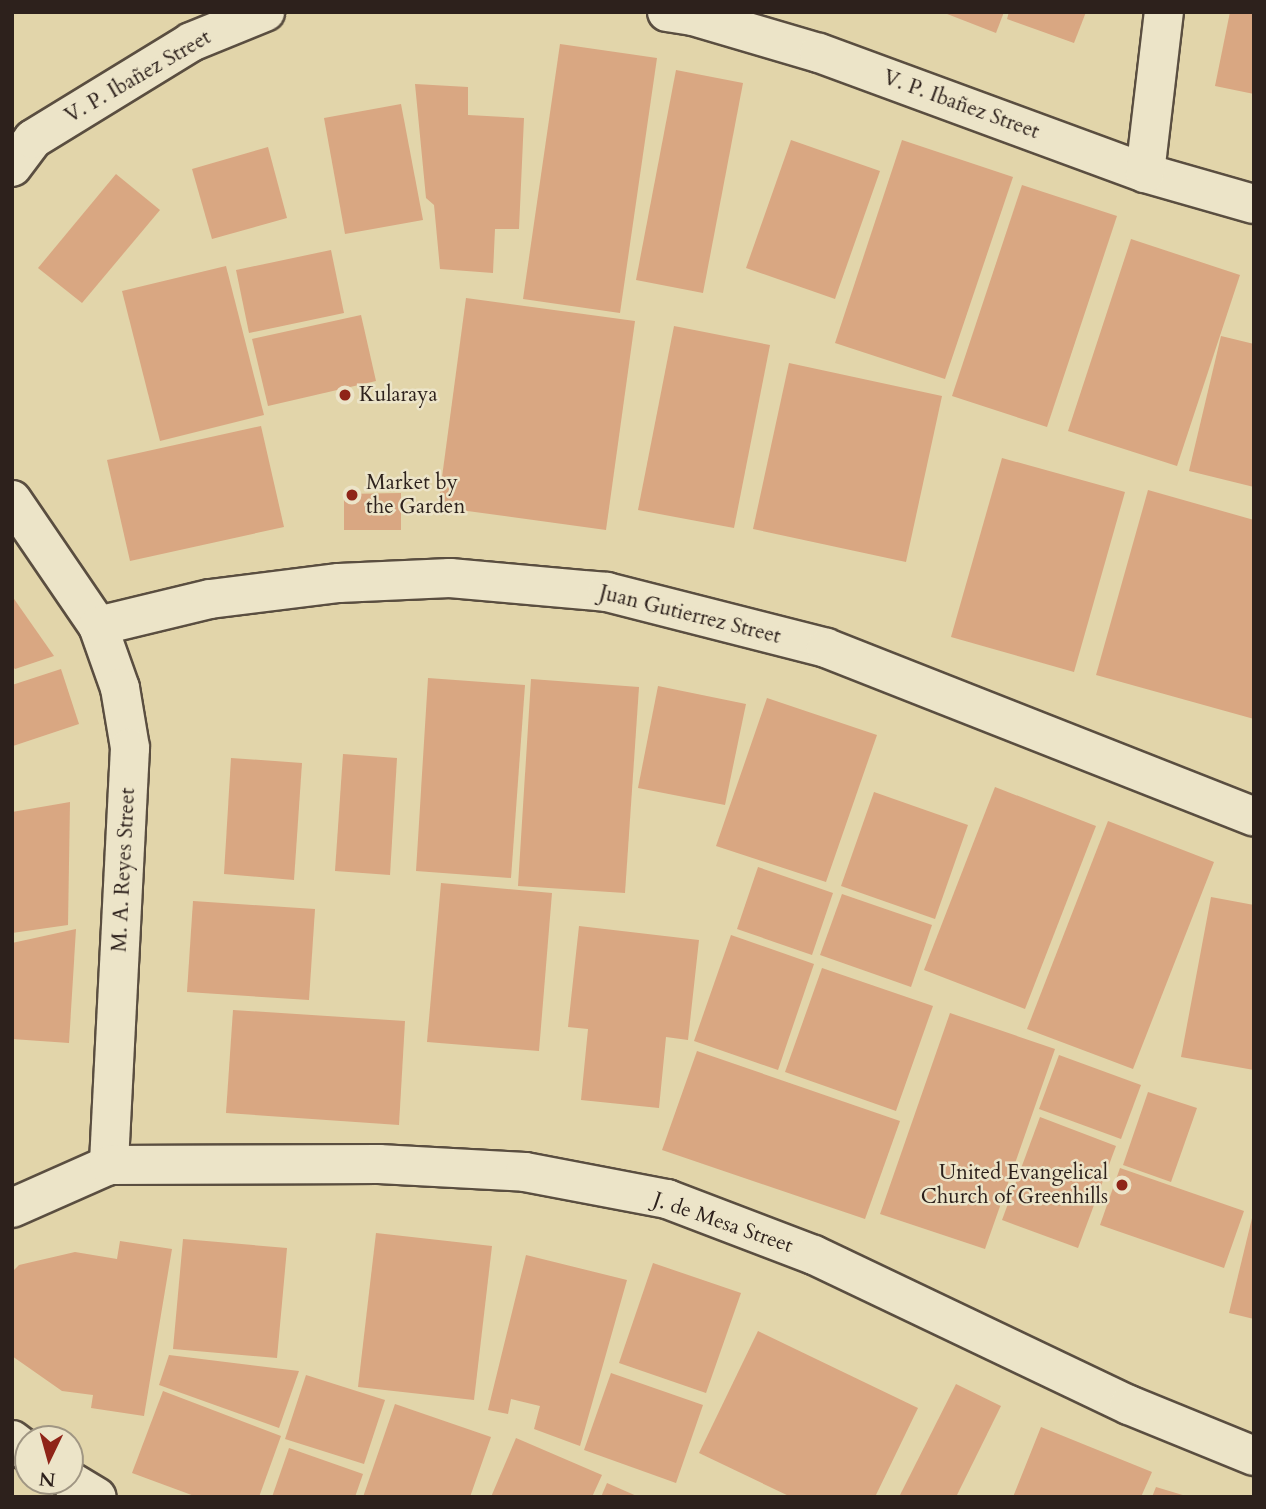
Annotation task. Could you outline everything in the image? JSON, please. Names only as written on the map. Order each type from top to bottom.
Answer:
[{"type":"street","name":"V. P. Ibañez Street","points":[[19,147],[191,42],[265,12]]},
{"type":"street","name":"V. P. Ibañez Street","points":[[667,12],[693,16],[820,53],[1144,173],[1254,204]]},
{"type":"street","points":[[1144,173],[1164,12]]},
{"type":"street","name":"M. A. Reyes Street","points":[[12,500],[98,626],[120,688],[130,748],[109,1165]]},
{"type":"street","name":"Juan Gutierrez Street","points":[[98,626],[210,599],[339,583],[450,578],[607,592],[826,648],[1254,817]]},
{"type":"street","name":"J. de Mesa Street","points":[[109,1165],[379,1164],[525,1172],[667,1199],[814,1255],[1129,1405],[1254,1456]]},
{"type":"street","points":[[12,1208],[109,1165]]},
{"type":"building","points":[[942,12],[1004,12],[996,33]]},
{"type":"building","points":[[1009,12],[1086,12],[1074,43],[1007,19]]},
{"type":"building","points":[[1230,12],[1254,12],[1254,94],[1215,86]]},
{"type":"building","points":[[560,44],[657,58],[620,313],[523,299]]},
{"type":"building","points":[[676,70],[743,83],[703,293],[636,280]]},
{"type":"building","points":[[415,84],[468,87],[468,115],[524,118],[519,229],[495,229],[493,273],[440,269],[434,205],[426,198]]},
{"type":"building","points":[[401,104],[423,220],[345,234],[324,118]]},
{"type":"building","points":[[791,140],[880,171],[835,299],[746,268]]},
{"type":"building","points":[[902,140],[1013,177],[945,379],[835,343]]},
{"type":"building","points":[[268,147],[287,218],[212,239],[192,169]]},
{"type":"building","points":[[116,174],[160,210],[82,303],[38,268]]},
{"type":"building","points":[[1022,185],[1117,216],[1047,427],[952,396]]},
{"type":"building","points":[[1131,239],[1240,275],[1177,466],[1068,431]]},
{"type":"building","points":[[331,250],[344,313],[249,333],[236,270]]},
{"type":"building","points":[[226,266],[264,415],[160,441],[122,291]]},
{"type":"building","points":[[466,298],[635,321],[606,530],[438,507]]},
{"type":"building","points":[[361,315],[376,381],[268,406],[252,339]]},
{"type":"building","points":[[674,326],[770,345],[734,528],[638,510]]},
{"type":"building","points":[[1221,336],[1254,344],[1254,487],[1189,471]]},
{"type":"building","points":[[789,363],[942,396],[906,562],[753,529]]},
{"type":"building","points":[[261,426],[284,527],[130,561],[107,460]]},
{"type":"building","points":[[1002,458],[1125,492],[1074,672],[951,637]]},
{"type":"building","points":[[1148,490],[1254,520],[1254,719],[1096,675]]},
{"type":"building","points":[[401,493],[401,530],[344,530],[344,494]]},
{"type":"building","points":[[12,596],[54,656],[15,669],[12,666]]},
{"type":"building","points":[[61,669],[79,724],[13,746],[12,685]]},
{"type":"building","points":[[428,678],[525,685],[511,878],[416,871]]},
{"type":"building","points":[[531,679],[639,687],[625,893],[518,886]]},
{"type":"building","points":[[658,686],[746,704],[725,805],[638,788]]},
{"type":"building","points":[[767,698],[877,735],[826,882],[716,846]]},
{"type":"building","points":[[343,754],[397,758],[390,875],[335,871]]},
{"type":"building","points":[[231,758],[302,763],[294,880],[224,874]]},
{"type":"building","points":[[995,787],[1096,826],[1025,1009],[924,970]]},
{"type":"building","points":[[874,792],[968,825],[935,919],[841,886]]},
{"type":"building","points":[[70,802],[68,925],[12,933],[12,812]]},
{"type":"building","points":[[1108,821],[1214,862],[1133,1069],[1027,1029]]},
{"type":"building","points":[[758,867],[833,893],[812,955],[737,929]]},
{"type":"building","points":[[441,883],[552,893],[539,1051],[427,1042]]},
{"type":"building","points":[[842,894],[932,925],[911,987],[820,955]]},
{"type":"building","points":[[1211,897],[1254,905],[1254,1070],[1181,1057]]},
{"type":"building","points":[[193,901],[315,909],[309,1000],[187,992]]},
{"type":"building","points":[[579,926],[699,940],[688,1040],[666,1037],[659,1108],[581,1100],[588,1029],[568,1027]]},
{"type":"building","points":[[76,929],[69,1043],[12,1039],[12,943]]},
{"type":"building","points":[[731,935],[814,964],[778,1070],[694,1041]]},
{"type":"building","points":[[822,968],[933,1006],[896,1111],[785,1072]]},
{"type":"building","points":[[233,1010],[405,1021],[399,1125],[226,1113]]},
{"type":"building","points":[[950,1013],[1055,1049],[985,1249],[880,1214]]},
{"type":"building","points":[[697,1051],[900,1121],[865,1219],[662,1150]]},
{"type":"building","points":[[1059,1055],[1141,1085],[1121,1139],[1039,1109]]},
{"type":"building","points":[[1148,1092],[1197,1108],[1171,1182],[1123,1165]]},
{"type":"building","points":[[1040,1117],[1116,1146],[1078,1248],[1002,1220]]},
{"type":"building","points":[[1120,1168],[1244,1211],[1224,1268],[1100,1225]]},
{"type":"building","points":[[1254,1214],[1254,1319],[1229,1313]]},
{"type":"building","points":[[376,1233],[492,1246],[474,1400],[358,1387]]},
{"type":"building","points":[[183,1239],[287,1248],[277,1358],[173,1349]]},
{"type":"building","points":[[120,1241],[172,1249],[144,1416],[91,1408],[93,1395],[62,1391],[12,1356],[12,1272],[19,1265],[75,1252],[117,1259]]},
{"type":"building","points":[[526,1255],[627,1280],[580,1446],[534,1429],[540,1406],[511,1399],[508,1414],[488,1410]]},
{"type":"building","points":[[653,1263],[741,1293],[706,1393],[619,1363]]},
{"type":"building","points":[[758,1331],[918,1408],[875,1497],[791,1497],[699,1453]]},
{"type":"building","points":[[169,1355],[299,1371],[279,1428],[159,1385]]},
{"type":"building","points":[[611,1373],[703,1405],[676,1483],[584,1450]]},
{"type":"building","points":[[306,1375],[385,1400],[364,1464],[285,1439]]},
{"type":"building","points":[[956,1384],[1001,1406],[956,1497],[899,1497]]},
{"type":"building","points":[[163,1391],[281,1436],[259,1497],[197,1497],[132,1473]]},
{"type":"building","points":[[395,1404],[491,1437],[470,1497],[363,1497]]},
{"type":"building","points":[[1041,1427],[1152,1472],[1141,1497],[1013,1497]]},
{"type":"building","points":[[516,1438],[602,1475],[592,1497],[491,1497]]},
{"type":"building","points":[[289,1448],[363,1474],[355,1497],[272,1497]]},
{"type":"building","points":[[607,1483],[639,1497],[601,1497]]},
{"type":"building","points":[[1156,1487],[1186,1496],[1186,1497],[1152,1497]]},
{"type":"place","name":"Kularaya","points":[[345,395]]},
{"type":"place","name":"Market by the Garden","points":[[352,495]]},
{"type":"place","name":"United Evangelical Church of Greenhills","points":[[1122,1185]]}]
